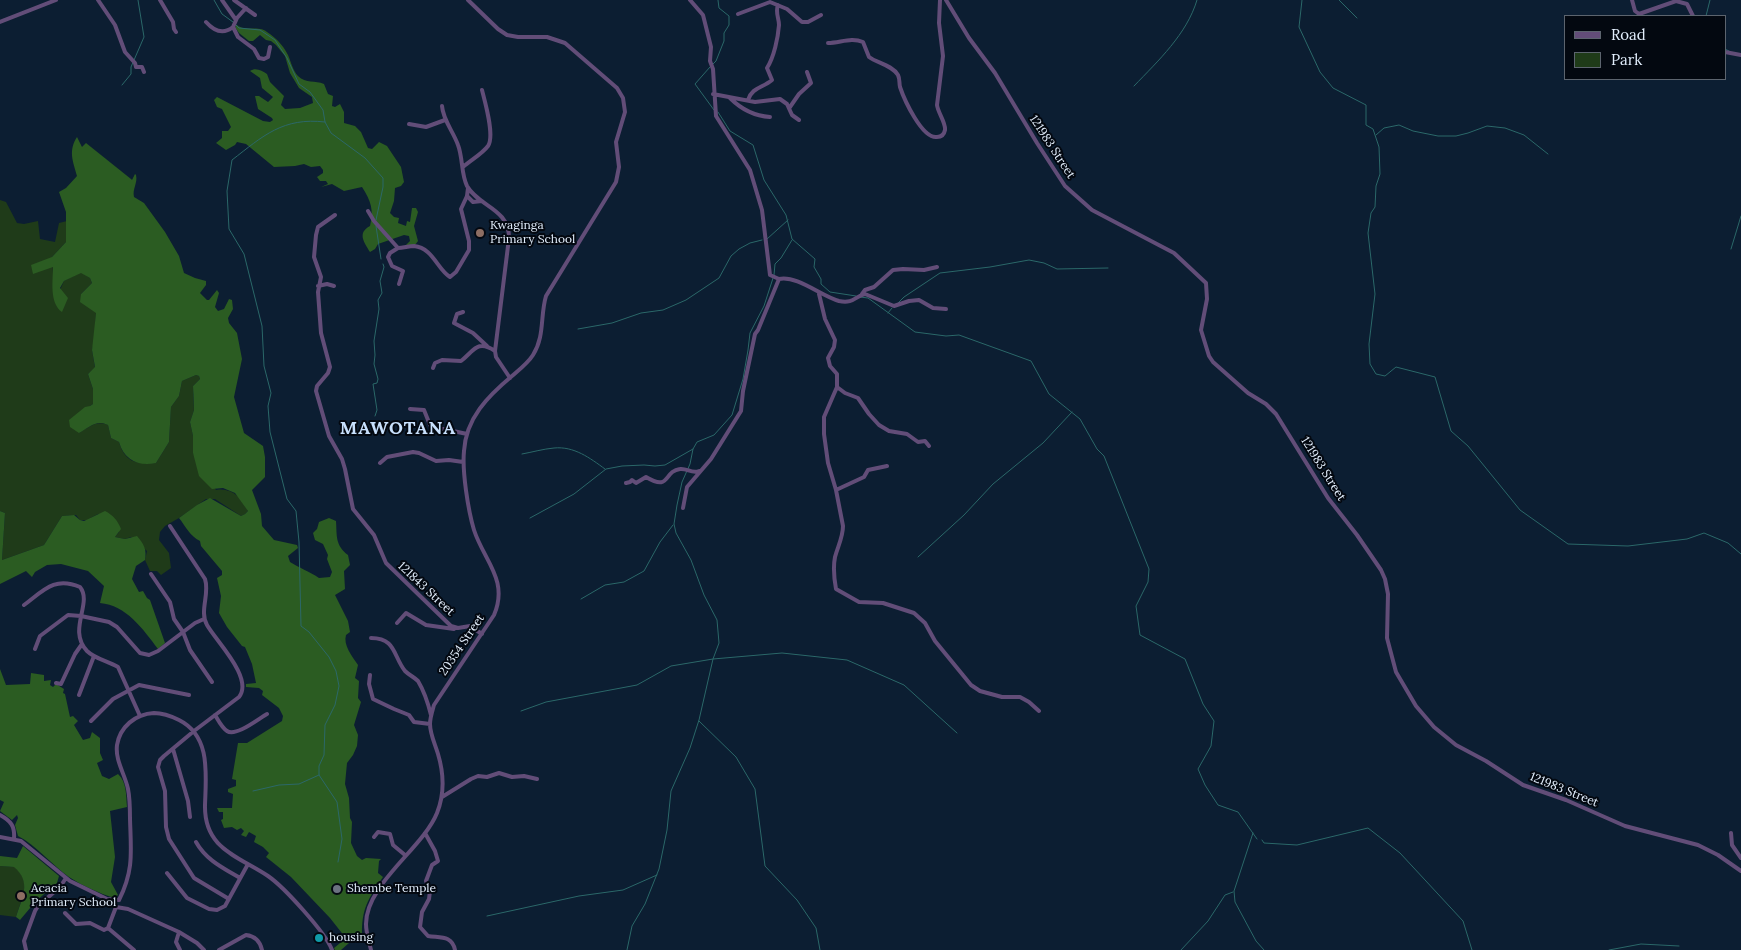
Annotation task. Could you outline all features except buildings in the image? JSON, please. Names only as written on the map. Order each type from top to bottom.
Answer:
[{"type":"street","points":[[0,22],[55,0]]},
{"type":"street","points":[[98,0],[115,24],[125,52],[135,63],[136,67],[142,67],[144,72]]},
{"type":"street","points":[[160,0],[176,32]]},
{"type":"street","points":[[222,0],[236,20]]},
{"type":"street","points":[[234,0],[255,15]]},
{"type":"street","name":"20354 Street","points":[[371,950],[366,925],[368,912],[378,891],[405,855],[425,833],[437,814],[442,798],[442,770],[430,724],[431,715],[439,697],[482,634],[497,608],[499,588],[496,577],[477,539],[472,523],[463,462],[467,434],[482,404],[528,362],[536,350],[542,334],[544,305],[547,293],[616,182],[619,169],[616,142],[624,118],[625,106],[622,96],[614,85],[565,43],[547,37],[507,35],[498,29],[468,0]]},
{"type":"street","points":[[683,508],[686,491],[716,452],[741,412],[743,391],[755,334],[775,278],[768,265],[762,210],[750,170],[716,111],[713,94],[713,69],[710,61],[711,47],[703,15],[690,0]]},
{"type":"street","points":[[828,43],[839,43],[853,39],[863,42],[870,58],[897,74],[906,102],[927,135],[941,136],[944,134],[945,128],[938,110],[943,56],[939,23],[940,0]]},
{"type":"street","name":"121983 Street","points":[[946,0],[969,38],[995,73],[1040,149],[1065,186],[1092,210],[1174,253],[1206,283],[1207,299],[1200,330],[1209,356],[1213,362],[1248,393],[1266,404],[1276,414],[1325,493],[1358,535],[1381,570],[1385,578],[1388,594],[1386,632],[1392,658],[1401,682],[1425,718],[1448,740],[1486,761],[1523,785],[1572,802],[1625,826],[1698,845],[1741,871]]},
{"type":"street","points":[[1632,0],[1634,11],[1639,14],[1676,1],[1687,4],[1692,15]]},
{"type":"street","points":[[738,14],[767,2],[787,9],[802,22],[808,22],[821,15]]},
{"type":"street","points":[[748,100],[756,88],[772,80],[767,68],[773,58],[779,26],[776,9],[778,5]]},
{"type":"street","points":[[206,22],[221,32],[230,30],[246,8]]},
{"type":"street","points":[[234,26],[238,37],[254,49],[260,59],[268,57],[270,47]]},
{"type":"street","points":[[1726,52],[1741,55]]},
{"type":"street","points":[[790,108],[790,104],[812,83],[807,72]]},
{"type":"street","points":[[463,167],[486,148],[490,142],[489,121],[482,90]]},
{"type":"street","points":[[713,94],[761,102],[780,100],[788,104],[792,115],[799,120]]},
{"type":"street","points":[[730,98],[750,113],[761,117],[770,117]]},
{"type":"street","points":[[399,284],[403,272],[394,268],[388,257],[390,253],[398,248],[416,246],[425,250],[449,277],[452,276],[465,259],[469,250],[461,210],[468,188],[458,144],[445,120],[442,106]]},
{"type":"street","points":[[410,124],[426,126],[445,120]]},
{"type":"street","points":[[468,188],[500,215],[509,233],[495,351],[496,357],[510,378]]},
{"type":"street","points":[[467,196],[473,202],[482,201]]},
{"type":"street","points":[[368,212],[372,220],[398,248]]},
{"type":"street","name":"121843 Street","points":[[334,215],[316,230],[314,254],[321,276],[318,286],[321,333],[330,367],[328,373],[317,386],[316,393],[324,414],[329,436],[342,459],[353,509],[374,535],[384,561],[389,568],[414,589],[451,626],[456,628],[470,626],[482,634]]},
{"type":"street","points":[[775,278],[790,279],[819,294],[838,301],[853,301],[865,290],[874,287],[894,270],[903,268],[924,270],[937,267]]},
{"type":"street","points":[[318,286],[327,284],[334,286]]},
{"type":"street","points":[[819,294],[824,315],[835,338],[834,347],[828,358],[830,366],[838,374],[837,387],[828,407],[824,425],[824,443],[836,490],[843,530],[834,560],[836,589],[859,602],[883,603],[914,613],[925,623],[935,641],[972,685],[980,691],[1002,697],[1020,697],[1039,711]]},
{"type":"street","points":[[860,296],[869,295],[894,306],[919,300],[930,307],[946,309]]},
{"type":"street","points":[[463,312],[457,314],[454,323],[473,333],[495,351]]},
{"type":"street","points":[[432,368],[439,361],[461,361],[477,347],[489,347]]},
{"type":"street","points":[[837,387],[845,393],[858,398],[869,414],[884,428],[892,432],[908,434],[918,442],[925,442],[929,446]]},
{"type":"street","points":[[410,408],[424,410],[430,425],[434,429],[467,434]]},
{"type":"street","points":[[380,463],[387,457],[413,452],[436,461],[463,462]]},
{"type":"street","points":[[836,490],[864,477],[868,470],[887,466]]},
{"type":"street","points":[[626,483],[632,480],[636,483],[646,477],[654,482],[665,481],[672,473],[680,469],[695,473],[701,471]]},
{"type":"street","points":[[170,526],[205,579],[207,586],[204,619],[234,663],[243,686],[243,692],[160,760],[158,767],[165,791],[167,834],[194,878],[230,899]]},
{"type":"street","points":[[151,574],[168,598],[176,622],[183,632],[190,650],[212,682]]},
{"type":"street","points":[[24,605],[53,584],[61,582],[80,587],[84,594],[78,631],[82,644],[94,656],[118,667],[140,716]]},
{"type":"street","points":[[398,623],[406,613],[426,625],[456,628]]},
{"type":"street","points":[[35,649],[38,638],[65,616],[81,616],[104,620],[114,624],[136,650],[145,655],[158,651],[195,623],[204,619]]},
{"type":"street","points":[[371,638],[385,640],[394,649],[406,672],[418,682],[427,700],[431,715]]},
{"type":"street","points":[[56,684],[61,684],[75,654],[82,644]]},
{"type":"street","points":[[79,694],[94,656]]},
{"type":"street","points":[[370,674],[369,684],[373,699],[409,715],[414,722],[430,724]]},
{"type":"street","points":[[91,721],[113,699],[139,685],[189,694]]},
{"type":"street","points":[[108,928],[128,879],[131,859],[129,791],[118,760],[117,747],[119,737],[124,728],[132,720],[140,716],[153,713],[166,714],[183,722],[194,731],[204,751],[206,760],[205,812],[211,834],[222,848],[276,882],[322,933],[332,950]]},
{"type":"street","points":[[215,715],[226,731],[231,733],[237,732],[267,714]]},
{"type":"street","points":[[173,749],[188,801],[190,817]]},
{"type":"street","points":[[442,798],[478,776],[487,777],[499,773],[512,777],[524,776],[537,779]]},
{"type":"street","points":[[0,815],[12,823],[14,839]]},
{"type":"street","points":[[374,838],[378,832],[392,836],[393,845],[405,855]]},
{"type":"street","points":[[425,833],[438,861],[432,865],[426,882],[430,891],[429,899],[422,912],[420,927],[428,936],[447,938],[454,944],[455,950]]},
{"type":"street","points":[[1731,833],[1732,845],[1741,858]]},
{"type":"street","points":[[0,837],[14,839],[26,844],[66,878],[179,932],[197,943],[204,950]]},
{"type":"street","points":[[196,842],[210,860],[240,878]]},
{"type":"street","points":[[167,873],[186,898],[209,909],[221,909],[226,906],[248,864]]},
{"type":"street","points":[[26,950],[24,941],[35,911],[42,902],[60,887],[66,878]]},
{"type":"street","points":[[65,913],[76,924],[90,924],[102,930],[108,928]]},
{"type":"street","points":[[108,928],[134,950]]},
{"type":"street","points":[[179,932],[176,942],[180,950]]},
{"type":"street","points":[[219,950],[246,935],[256,938],[262,950]]},
{"type":"green space","points":[[237,25],[244,28],[264,30],[282,45],[298,76],[307,81],[324,84],[328,94],[333,96],[332,106],[335,107],[340,104],[344,112],[344,123],[355,126],[361,132],[368,148],[372,149],[379,142],[387,146],[401,167],[404,182],[401,186],[395,188],[394,201],[390,213],[394,217],[399,218],[398,223],[406,226],[407,221],[410,222],[412,208],[416,208],[418,212],[414,226],[418,241],[415,245],[406,245],[410,241],[409,236],[404,235],[378,244],[370,252],[363,235],[370,226],[372,210],[370,201],[362,187],[344,191],[332,184],[321,187],[328,184],[326,181],[320,181],[317,177],[323,173],[320,166],[311,167],[304,164],[274,167],[246,144],[237,142],[226,150],[216,143],[222,138],[222,131],[228,131],[231,127],[222,109],[217,107],[214,100],[217,97],[263,121],[270,122],[273,120],[258,109],[255,96],[259,96],[268,102],[273,97],[262,88],[260,78],[250,71],[254,69],[267,74],[270,82],[284,96],[281,105],[285,109],[300,108],[313,103],[312,97],[299,88],[290,73],[285,56],[276,45],[260,35],[253,41],[249,41],[239,33],[235,27]]},
{"type":"green space","points":[[77,137],[82,147],[86,143],[132,180],[136,175],[134,197],[144,203],[165,232],[179,256],[184,273],[206,281],[206,285],[200,293],[209,300],[217,290],[219,293],[215,307],[218,311],[224,309],[229,299],[232,300],[233,309],[228,318],[229,323],[237,333],[242,359],[234,397],[244,433],[263,446],[265,457],[265,477],[252,490],[261,514],[262,526],[274,540],[297,545],[298,548],[288,556],[290,562],[319,578],[330,577],[332,572],[323,544],[315,540],[313,533],[317,529],[319,522],[329,518],[336,521],[339,544],[348,555],[350,565],[344,571],[345,589],[335,595],[348,621],[350,632],[346,635],[345,639],[358,665],[355,678],[359,681],[358,698],[361,702],[354,725],[358,735],[357,746],[347,763],[345,784],[352,822],[351,843],[357,856],[362,860],[366,858],[381,859],[379,861],[378,873],[383,877],[366,905],[362,937],[349,943],[341,950],[335,950],[334,948],[345,937],[330,918],[291,877],[266,857],[269,853],[254,842],[256,836],[249,832],[246,837],[241,835],[244,831],[241,828],[237,830],[232,827],[224,828],[221,820],[223,819],[223,812],[219,812],[217,808],[232,808],[233,794],[228,792],[228,789],[236,786],[236,780],[232,779],[238,743],[247,743],[282,721],[283,716],[279,708],[262,695],[263,691],[259,688],[246,687],[246,684],[256,683],[252,664],[245,647],[242,646],[227,627],[219,613],[221,596],[217,578],[222,575],[222,571],[201,546],[200,541],[191,534],[179,518],[210,498],[241,516],[248,511],[235,493],[223,488],[212,489],[199,476],[193,453],[193,436],[190,422],[194,410],[193,386],[200,379],[199,376],[196,375],[182,381],[179,396],[171,407],[169,442],[156,463],[138,463],[128,458],[119,442],[111,438],[108,425],[104,423],[97,423],[79,433],[70,427],[69,420],[85,407],[93,404],[93,389],[88,374],[95,367],[92,350],[96,313],[80,302],[81,294],[92,283],[90,278],[81,273],[64,281],[60,288],[68,298],[62,312],[53,297],[53,267],[33,274],[31,265],[52,257],[66,242],[66,212],[59,192],[66,188],[77,176],[72,152]]},
{"type":"green space","points":[[0,200],[6,202],[17,223],[24,224],[38,221],[40,239],[55,242],[59,223],[67,221],[66,242],[52,257],[55,301],[64,281],[81,272],[90,278],[92,283],[81,294],[96,312],[95,339],[92,350],[95,368],[88,374],[93,389],[93,404],[90,406],[79,433],[100,423],[108,425],[111,438],[119,442],[128,458],[143,463],[156,463],[169,442],[171,407],[179,396],[182,381],[196,375],[199,376],[200,379],[193,386],[194,410],[190,422],[193,436],[193,453],[216,490],[227,490],[236,494],[248,511],[241,516],[215,499],[206,499],[165,526],[160,532],[159,540],[169,553],[171,568],[161,575],[157,571],[150,571],[145,560],[147,551],[131,537],[125,539],[115,537],[119,532],[98,514],[87,520],[80,520],[76,515],[62,516],[44,545],[2,560],[5,513],[0,511]]},
{"type":"green space","points":[[0,511],[5,513],[2,560],[44,545],[62,516],[74,515],[84,521],[105,511],[110,514],[117,521],[121,529],[115,537],[125,539],[137,536],[144,547],[146,553],[145,560],[136,566],[132,579],[139,592],[143,591],[150,600],[165,643],[158,649],[140,626],[126,613],[118,608],[100,603],[104,586],[88,571],[61,564],[47,565],[35,572],[32,577],[26,571],[0,584]]},
{"type":"green space","points":[[0,669],[6,685],[30,684],[31,673],[44,675],[44,681],[51,680],[50,685],[53,687],[56,684],[64,689],[63,693],[65,694],[70,717],[73,716],[78,721],[74,725],[83,740],[90,738],[92,732],[100,738],[100,753],[103,760],[97,763],[102,776],[109,779],[118,774],[123,781],[127,807],[110,811],[115,857],[111,882],[118,895],[114,898],[91,889],[69,877],[18,836],[15,825],[18,818],[17,815],[12,820],[0,811],[4,802],[0,800]]},
{"type":"green space","points":[[23,846],[59,876],[57,883],[36,901],[20,920],[16,917],[23,897],[23,878],[14,867],[0,866],[0,856],[17,858]]},
{"type":"green space","points":[[0,866],[15,867],[23,878],[23,896],[16,917],[0,915]]},
{"type":"waterway","points":[[122,85],[131,74],[131,67],[144,37],[138,0]]},
{"type":"waterway","points":[[214,0],[222,14],[233,22]]},
{"type":"waterway","points":[[713,64],[716,61],[724,41],[724,33],[729,25],[729,16],[719,8],[718,0]]},
{"type":"waterway","points":[[1134,86],[1179,36],[1197,0]]},
{"type":"waterway","points":[[1302,0],[1299,27],[1320,72],[1333,88],[1366,105],[1366,125],[1373,129],[1379,147],[1380,174],[1376,186],[1375,207],[1371,213],[1368,233],[1375,294],[1369,344],[1370,364],[1376,374],[1385,376],[1396,367],[1435,377],[1451,431],[1468,446],[1520,510],[1568,544],[1628,546],[1687,539],[1704,533],[1728,543],[1741,554]]},
{"type":"waterway","points":[[1339,0],[1357,18]]},
{"type":"waterway","points":[[1706,15],[1710,0]]},
{"type":"waterway","points":[[236,25],[239,28],[260,30],[275,40],[287,58],[299,84],[310,92],[323,110],[325,122],[331,133],[365,158],[383,178],[376,220]]},
{"type":"waterway","points":[[710,67],[695,84],[714,110]]},
{"type":"waterway","points":[[718,112],[730,131],[753,145],[764,180],[786,215],[792,239],[815,259],[814,267],[821,279],[821,284],[830,292],[856,296]]},
{"type":"waterway","points":[[325,122],[310,121],[285,125],[254,143],[232,160],[227,191],[229,229],[244,254],[262,326],[264,366],[271,393],[268,406],[270,432],[287,499],[296,511],[299,542],[301,626],[309,632],[329,657],[336,671],[339,686],[335,705],[325,725],[324,755],[319,766],[319,775],[337,802],[342,839],[338,862]]},
{"type":"waterway","points":[[1376,135],[1384,128],[1399,125],[1413,131],[1438,136],[1456,136],[1487,126],[1505,128],[1524,135],[1548,154]]},
{"type":"waterway","points":[[1731,249],[1741,216]]},
{"type":"waterway","points":[[767,239],[788,220]]},
{"type":"waterway","points":[[376,226],[381,259]]},
{"type":"waterway","points":[[578,329],[612,323],[641,313],[663,310],[686,300],[719,278],[731,256],[739,249],[750,243],[762,240]]},
{"type":"waterway","points":[[627,950],[632,926],[645,904],[659,869],[667,830],[671,791],[690,748],[699,720],[713,659],[719,643],[717,620],[704,595],[691,560],[676,533],[674,524],[682,482],[697,442],[714,435],[732,415],[743,379],[750,333],[764,306],[774,275],[775,264],[792,240]]},
{"type":"waterway","points":[[897,304],[904,297],[940,273],[1029,260],[1044,263],[1057,269],[1108,268]]},
{"type":"waterway","points":[[375,416],[377,410],[373,384],[377,383],[378,379],[374,364],[374,341],[379,309],[378,300],[382,293],[380,281],[384,267],[383,264]]},
{"type":"waterway","points":[[860,297],[868,298],[915,332],[946,336],[959,335],[1031,361],[1049,394],[1080,419],[1097,449],[1104,456],[1149,569],[1148,582],[1136,606],[1140,635],[1185,659],[1203,704],[1214,721],[1211,746],[1198,769],[1205,785],[1218,805],[1238,812],[1257,839]]},
{"type":"waterway","points":[[888,313],[892,308]]},
{"type":"waterway","points":[[918,557],[964,515],[993,484],[1043,443],[1072,412]]},
{"type":"waterway","points":[[522,454],[554,448],[568,449],[588,457],[605,469]]},
{"type":"waterway","points":[[530,518],[574,494],[606,469],[622,466],[665,465],[693,449]]},
{"type":"waterway","points":[[581,599],[605,585],[624,582],[644,571],[660,542],[673,525]]},
{"type":"waterway","points":[[521,711],[546,702],[637,685],[671,666],[713,659],[782,653],[847,660],[904,685],[957,733]]},
{"type":"waterway","points":[[699,721],[736,757],[755,789],[765,866],[797,900],[816,928],[820,950]]},
{"type":"waterway","points":[[253,791],[279,785],[299,784],[319,775]]},
{"type":"waterway","points":[[1262,840],[1264,843],[1297,845],[1368,828],[1400,853],[1463,921],[1472,950]]},
{"type":"waterway","points":[[1253,833],[1234,891],[1235,902],[1256,941],[1264,950]]},
{"type":"waterway","points":[[487,916],[579,896],[623,890],[657,875]]},
{"type":"waterway","points":[[1181,950],[1208,921],[1225,895],[1233,892]]},
{"type":"waterway","points":[[1609,950],[1641,944],[1679,946]]},
{"type":"place","name":"Kwaginga Primary School","points":[[480,233]]},
{"type":"place","name":"Shembe Temple","points":[[337,889]]},
{"type":"place","name":"Acacia Primary School","points":[[21,896]]},
{"type":"place","name":"housing","points":[[319,938]]},
{"type":"district","name":"MAWOTANA","points":[[398,429]]}]
